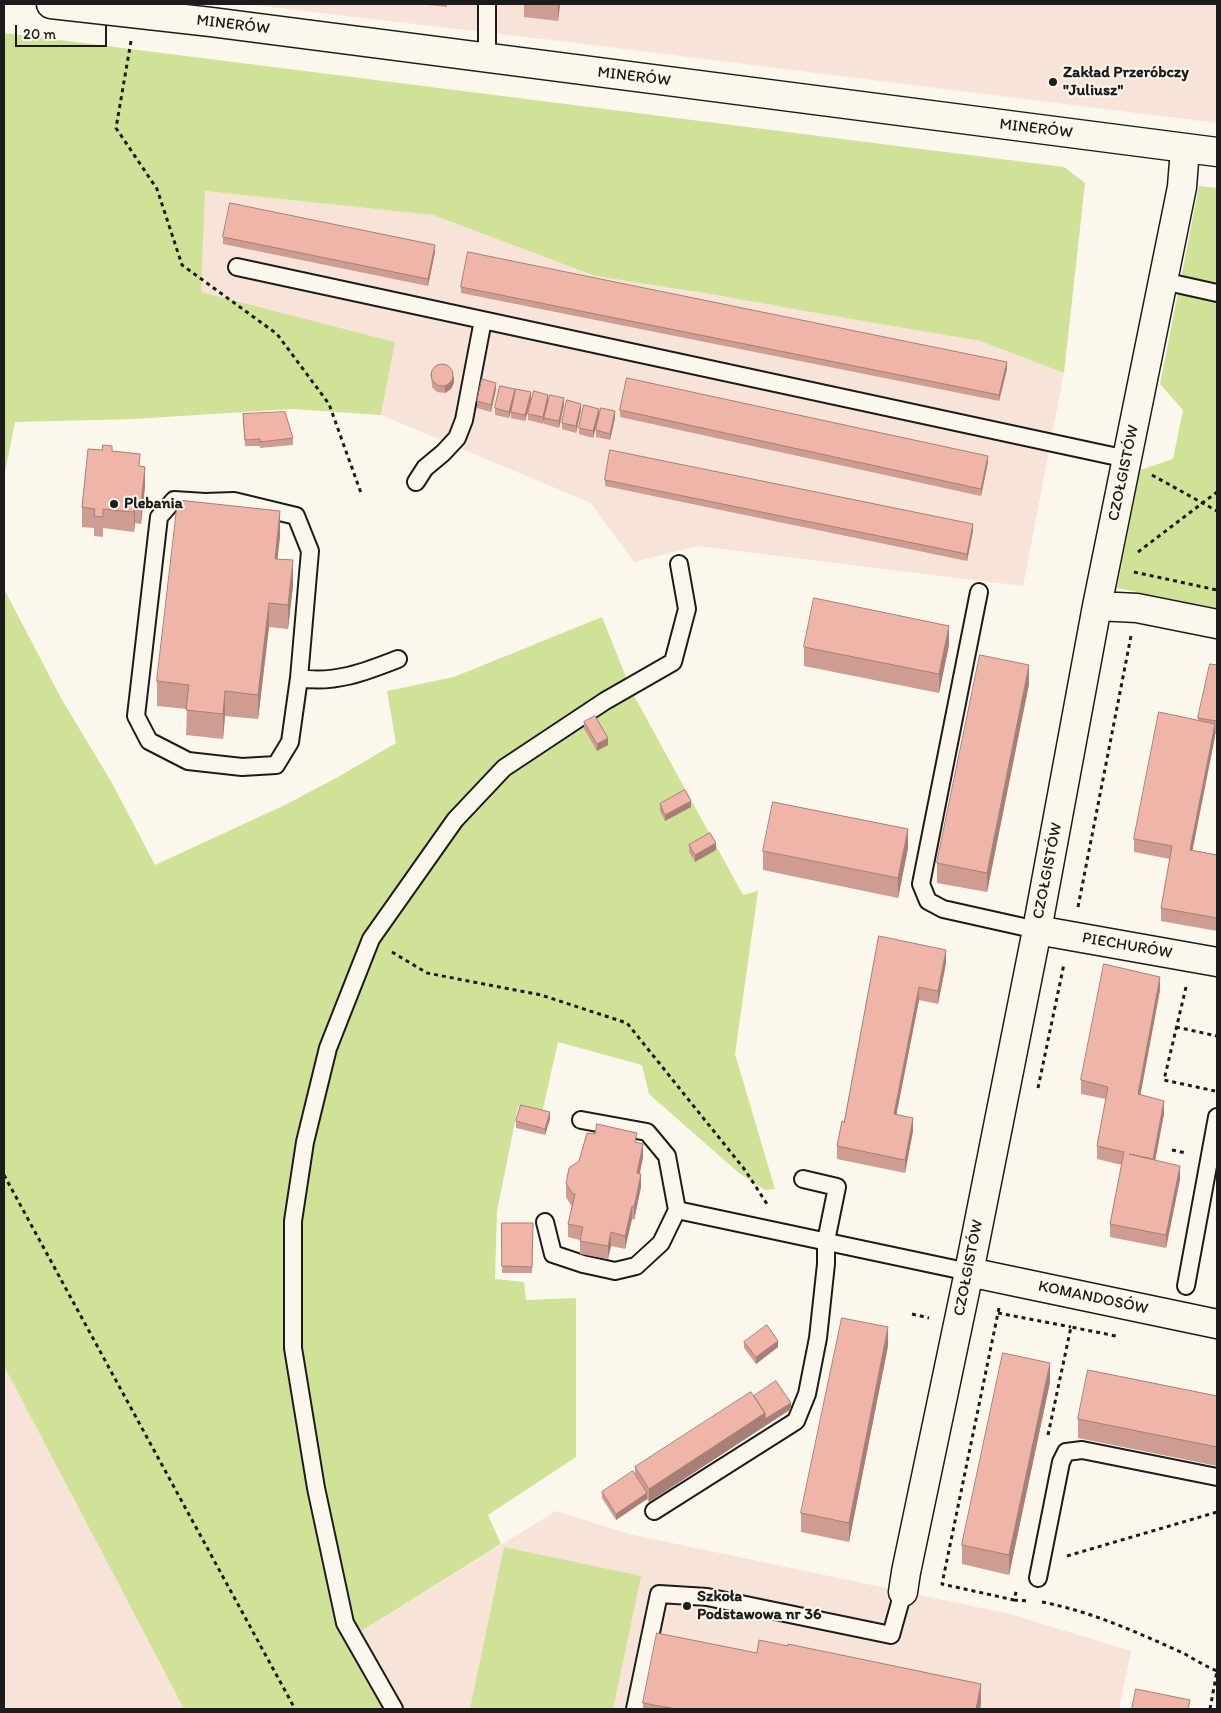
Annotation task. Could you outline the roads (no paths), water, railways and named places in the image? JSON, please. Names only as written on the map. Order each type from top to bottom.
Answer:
[{"type":"street","name":"MINERÓW","points":[[51,4],[1217,152]]},
{"type":"street","name":"CZOŁGISTÓW","points":[[903,1592],[1037,930],[1097,606],[1182,187],[1185,148]]},
{"type":"street","points":[[1097,606],[1137,608],[1217,624]]},
{"type":"street","name":"PIECHURÓW","points":[[1037,930],[1217,962]]},
{"type":"street","name":"KOMANDOSÓW","points":[[969,1272],[1217,1324]]},
{"type":"lane","points":[[486,4],[487,58]]},
{"type":"lane","points":[[237,267],[1127,463]]},
{"type":"lane","points":[[1163,281],[1217,293]]},
{"type":"lane","points":[[416,482],[424,468],[458,438],[464,420],[483,320]]},
{"type":"lane","points":[[174,500],[234,501],[296,516],[310,551],[299,678],[290,742],[276,765],[242,767],[188,761],[149,741],[136,716],[159,517],[174,500]]},
{"type":"lane","points":[[394,1709],[345,1623],[316,1488],[292,1348],[293,1221],[306,1142],[328,1048],[371,939],[455,820],[504,768],[605,701],[673,662],[687,609],[679,564]]},
{"type":"lane","points":[[979,592],[921,884],[928,901],[943,909],[1037,930]]},
{"type":"lane","points":[[299,678],[315,681],[361,674],[398,660]]},
{"type":"lane","points":[[1186,1286],[1217,1117]]},
{"type":"lane","points":[[546,1222],[553,1254],[583,1264],[615,1271],[636,1266],[661,1243],[677,1210],[667,1156],[647,1132],[581,1120]]},
{"type":"lane","points":[[654,1510],[796,1420],[807,1394],[818,1338],[826,1264],[826,1241],[837,1187],[803,1179]]},
{"type":"lane","points":[[677,1210],[969,1272]]},
{"type":"lane","points":[[1038,1578],[1061,1462],[1066,1452],[1082,1450],[1217,1477]]},
{"type":"lane","points":[[635,1709],[659,1594],[707,1598],[891,1635],[903,1592]]},
{"type":"place","name":"Zakład Przeróbczy \"Juliusz\"","points":[[1053,82]]},
{"type":"place","name":"Plebania","points":[[114,504]]},
{"type":"place","name":"Szkoła Podstawowa nr 36","points":[[687,1606]]}]
